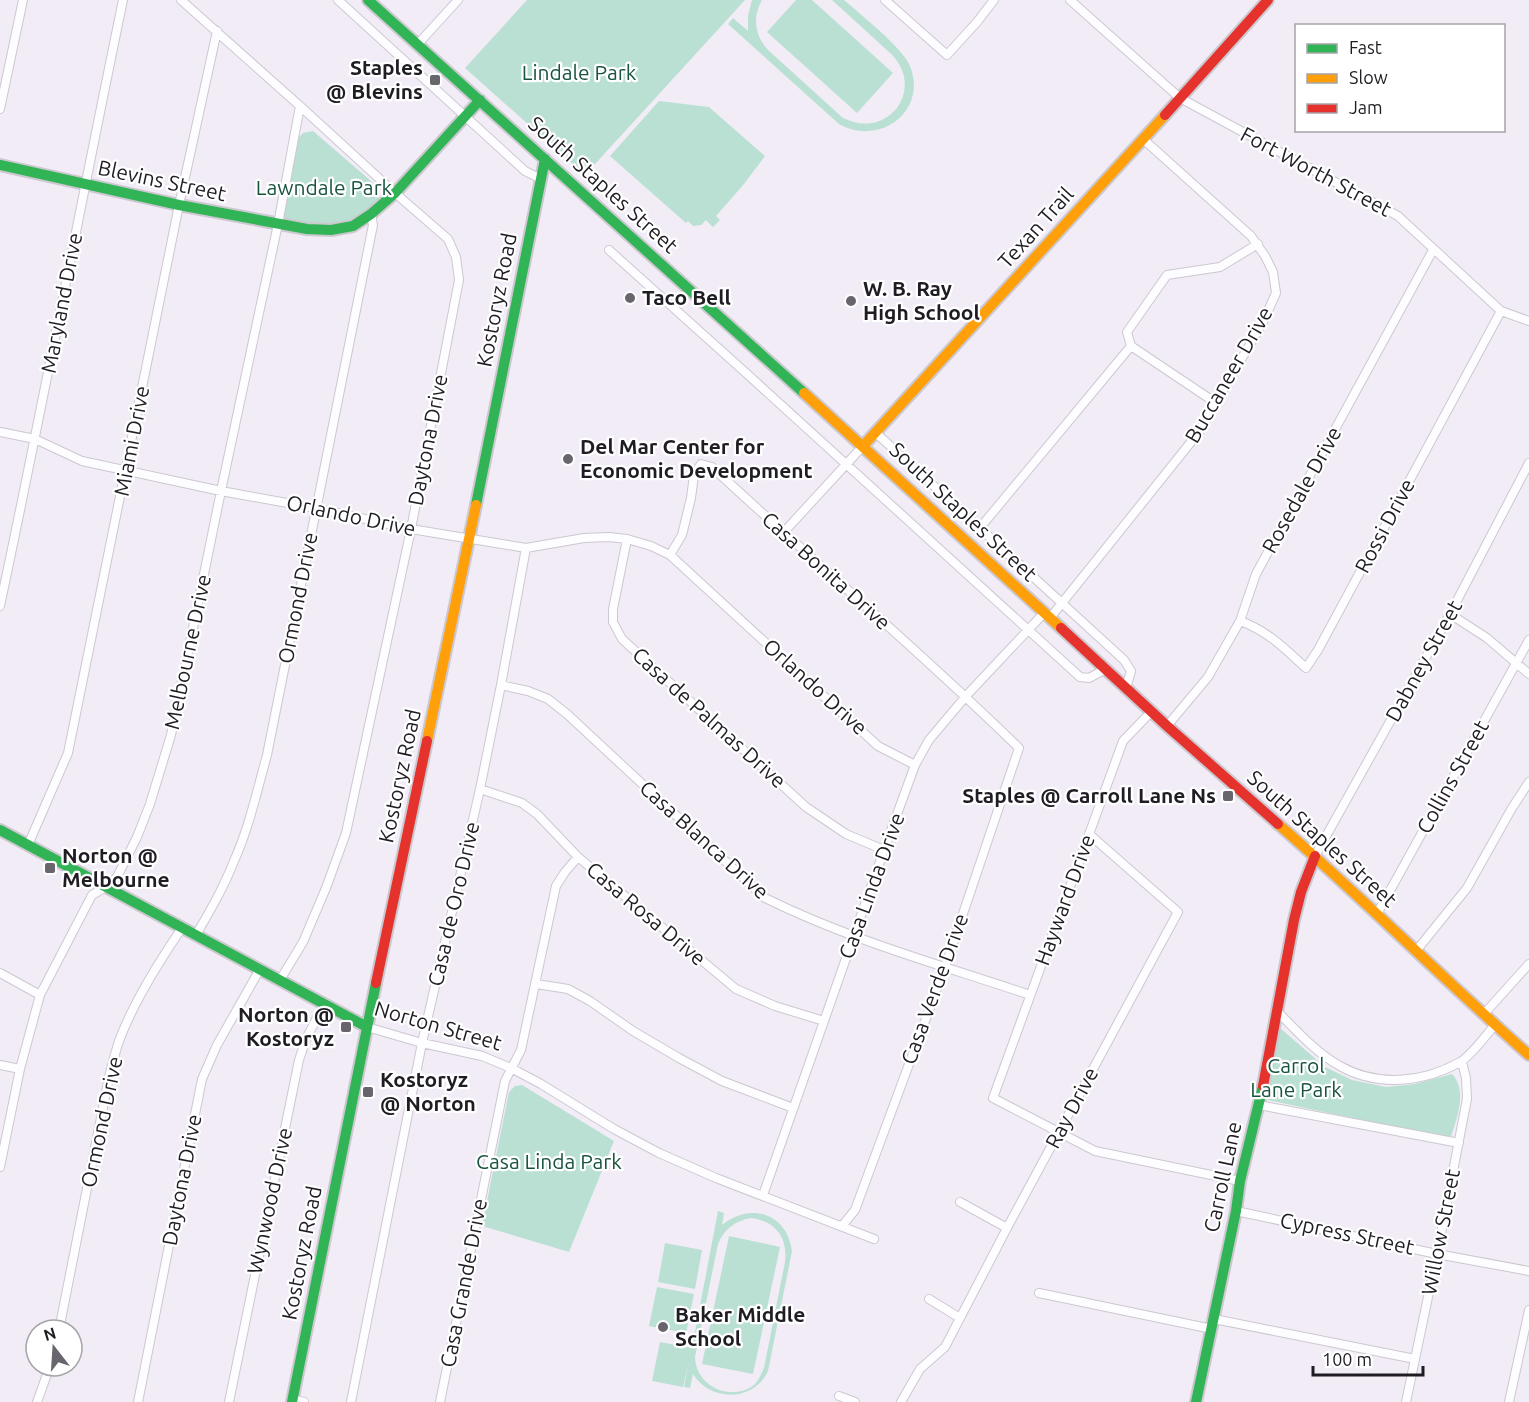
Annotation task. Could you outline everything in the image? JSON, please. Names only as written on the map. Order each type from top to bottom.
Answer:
[{"type":"main road","name":"South Staples Street","points":[[368,0],[863,446],[1167,726],[1315,856],[1529,1055]]},
{"type":"main road","name":"Texan Trail","points":[[863,446],[1268,0]]},
{"type":"main road","name":"Blevins Street","points":[[0,165],[179,205],[307,229],[331,230],[353,226],[371,214],[395,193],[480,100]]},
{"type":"main road","name":"Kostoryz Road","points":[[292,1400],[545,159]]},
{"type":"main road","name":"Norton Street","points":[[0,830],[368,1027]]},
{"type":"main road","name":"Carroll Lane","points":[[1196,1402],[1236,1211],[1240,1181],[1259,1105],[1294,920],[1301,892],[1315,856]]},
{"type":"street","points":[[0,109],[23,0]]},
{"type":"street","name":"Maryland Drive","points":[[0,606],[123,0]]},
{"type":"street","name":"Daytona Drive","points":[[181,0],[448,239],[456,257],[459,280],[411,529],[346,833],[303,942],[280,980]]},
{"type":"street","points":[[338,0],[525,171],[541,179]]},
{"type":"street","points":[[417,45],[458,0]]},
{"type":"street","points":[[885,0],[947,55],[994,0]]},
{"type":"street","name":"Fort Worth Street","points":[[1070,0],[1180,98],[1398,216],[1501,311],[1529,321]]},
{"type":"street","name":"Miami Drive","points":[[28,845],[68,753],[179,205],[217,32]]},
{"type":"street","name":"Melbourne Drive","points":[[0,1167],[20,1069],[40,995],[92,895],[117,878],[150,804],[171,735],[220,491],[278,224],[300,106]]},
{"type":"street","name":"Buccaneer Drive","points":[[1047,616],[1062,604],[1199,432],[1263,322],[1276,293],[1273,272],[1258,244],[1143,139]]},
{"type":"street","name":"Ormond Drive","points":[[196,935],[235,861],[267,755],[373,225],[371,214]]},
{"type":"street","points":[[1216,403],[1131,346],[1127,332],[1167,275],[1220,267],[1258,244]]},
{"type":"street","points":[[609,250],[1080,677],[1089,678],[1106,669]]},
{"type":"street","name":"Rosedale Drive","points":[[1167,726],[1208,677],[1240,621],[1256,574],[1433,250]]},
{"type":"street","name":"Rossi Drive","points":[[1240,621],[1256,627],[1272,638],[1306,668],[1318,650],[1501,311]]},
{"type":"street","points":[[979,529],[1131,346]]},
{"type":"street","name":"Orlando Drive","points":[[0,432],[35,439],[82,461],[411,529],[526,548],[584,538],[609,537],[627,539],[651,546],[670,555],[878,746],[915,765]]},
{"type":"street","points":[[876,433],[1124,660],[1131,671],[1126,688]]},
{"type":"street","name":"Texan Trail","points":[[783,533],[863,446]]},
{"type":"street","name":"Dabney Street","points":[[1315,856],[1450,614],[1529,463]]},
{"type":"street","name":"Casa Bonita Drive","points":[[670,555],[682,534],[694,476],[701,464],[712,467],[966,696],[1019,748]]},
{"type":"street","name":"Casa de Palmas Drive","points":[[627,539],[613,609],[613,622],[622,639],[806,807],[846,834],[884,850]]},
{"type":"street","name":"Casa de Oro Drive","points":[[351,1402],[422,1043],[480,789],[526,548]]},
{"type":"street","points":[[1450,614],[1487,638],[1529,674]]},
{"type":"street","name":"Casa Linda Drive","points":[[763,1195],[915,765],[929,740],[966,696],[1028,630],[1047,616]]},
{"type":"street","name":"Collins Street","points":[[1377,914],[1529,640]]},
{"type":"street","name":"Casa Blanca Drive","points":[[501,685],[528,691],[548,699],[567,714],[765,898],[801,916],[854,936],[1030,996]]},
{"type":"street","name":"Hayward Drive","points":[[1059,1132],[993,1098],[1123,741],[1152,712]]},
{"type":"street","name":"Casa Verde Drive","points":[[842,1226],[855,1210],[945,966],[1019,748]]},
{"type":"street","points":[[1416,951],[1467,888],[1529,782]]},
{"type":"street","name":"Casa Rosa Drive","points":[[480,789],[522,802],[537,814],[578,857],[736,989],[776,1006],[824,1021]]},
{"type":"street","name":"Ray Drive","points":[[901,1402],[920,1370],[945,1347],[1178,912],[1089,834]]},
{"type":"street","name":"Casa Grande Drive","points":[[440,1402],[505,1081],[520,1050],[556,886],[578,857]]},
{"type":"street","name":"Ormond Drive","points":[[61,1318],[109,1077],[120,1041],[140,995],[182,928]]},
{"type":"street","points":[[1484,1014],[1529,964]]},
{"type":"street","name":"Daytona Drive","points":[[138,1402],[202,1079],[260,969]]},
{"type":"street","points":[[0,973],[40,995]]},
{"type":"street","points":[[536,984],[568,989],[722,1082],[793,1108]]},
{"type":"street","name":"Wynwood Drive","points":[[229,1402],[299,1060],[306,1039],[324,1004]]},
{"type":"street","points":[[1277,1011],[1315,1048],[1339,1066],[1364,1077],[1391,1081],[1423,1078],[1462,1062],[1495,1025]]},
{"type":"street","name":"Norton Street","points":[[368,1027],[422,1043],[482,1056],[511,1068],[659,1153],[716,1178],[874,1239]]},
{"type":"street","name":"Willow Street","points":[[1406,1402],[1467,1099],[1466,1078],[1462,1062]]},
{"type":"street","points":[[0,1065],[20,1069]]},
{"type":"street","points":[[1259,1105],[1459,1143]]},
{"type":"street","points":[[1059,1132],[1095,1151],[1240,1181]]},
{"type":"street","points":[[960,1202],[1007,1228]]},
{"type":"street","name":"Cypress Street","points":[[1236,1211],[1437,1254],[1529,1271]]},
{"type":"street","points":[[1039,1293],[1415,1359]]},
{"type":"street","points":[[929,1299],[960,1318]]},
{"type":"street","points":[[1509,1402],[1529,1310]]},
{"type":"street","points":[[37,1402],[46,1378]]},
{"type":"street","points":[[839,1396],[855,1402]]},
{"type":"street","points":[[292,1400],[304,1402]]},
{"type":"green space","name":"Lindale Park","points":[[527,0],[745,0],[585,175],[465,68]]},
{"type":"green space","points":[[752,0],[762,0],[757,13],[756,26],[760,39],[768,50],[843,118],[860,123],[877,122],[898,107],[904,93],[904,78],[892,55],[832,0],[844,0],[906,58],[914,82],[912,97],[906,110],[897,120],[884,128],[870,131],[855,130],[839,124],[728,24],[733,18],[748,31],[748,16]]},
{"type":"green space","points":[[796,0],[812,0],[893,73],[857,113],[767,32]]},
{"type":"green space","points":[[659,101],[709,107],[765,156],[716,216],[720,220],[713,227],[706,220],[701,225],[693,226],[688,221],[686,223],[610,156]]},
{"type":"green space","name":"Lawndale Park","points":[[313,131],[378,187],[378,199],[373,206],[362,214],[339,224],[312,225],[288,220],[282,211],[297,139],[303,133]]},
{"type":"green space","name":"Carrol Lane Park","points":[[1280,1028],[1325,1067],[1352,1080],[1386,1087],[1415,1084],[1452,1074],[1457,1080],[1460,1104],[1451,1136],[1442,1137],[1264,1098],[1277,1029]]},
{"type":"green space","name":"Casa Linda Park","points":[[522,1085],[614,1141],[569,1252],[482,1226],[509,1092],[515,1086]]},
{"type":"green space","points":[[718,1211],[724,1213],[722,1225],[744,1214],[766,1215],[775,1220],[789,1238],[792,1251],[768,1371],[753,1388],[732,1395],[710,1390],[693,1374],[690,1388],[684,1387],[688,1365],[683,1387],[652,1381],[660,1342],[692,1348]],"holes":[[[751,1218],[774,1227],[778,1232],[782,1238],[785,1253],[764,1368],[754,1385],[745,1390],[725,1392],[708,1384],[701,1376],[695,1357],[720,1239],[731,1226],[740,1221]]]},
{"type":"green space","points":[[729,1236],[780,1247],[753,1374],[702,1364]]},
{"type":"green space","points":[[665,1243],[702,1250],[695,1289],[658,1282]]},
{"type":"green space","points":[[657,1287],[694,1294],[686,1333],[649,1326]]},
{"type":"traffic: fast","points":[[368,0],[804,393]]},
{"type":"traffic: fast","points":[[0,165],[179,205],[307,229],[331,230],[353,226],[371,214],[395,193],[480,100]]},
{"type":"traffic: fast","points":[[476,505],[545,159]]},
{"type":"traffic: fast","points":[[0,830],[367,1027]]},
{"type":"traffic: fast","points":[[292,1402],[376,983]]},
{"type":"traffic: fast","points":[[1196,1402],[1236,1211],[1240,1181],[1263,1086]]},
{"type":"traffic: slow","points":[[863,446],[1165,115]]},
{"type":"traffic: slow","points":[[804,393],[1061,628]]},
{"type":"traffic: slow","points":[[427,741],[476,505]]},
{"type":"traffic: slow","points":[[1278,824],[1529,1055]]},
{"type":"traffic: jam","points":[[1165,115],[1268,0]]},
{"type":"traffic: jam","points":[[1061,628],[1278,824]]},
{"type":"traffic: jam","points":[[376,983],[427,741]]},
{"type":"traffic: jam","points":[[1263,1086],[1294,920],[1301,892],[1315,856]]},
{"type":"place","name":"Staples @ Blevins","points":[[435,80]]},
{"type":"place","name":"Taco Bell","points":[[630,298]]},
{"type":"place","name":"W. B. Ray High School","points":[[851,301]]},
{"type":"place","name":"Del Mar Center for Economic Development","points":[[568,459]]},
{"type":"place","name":"Staples @ Carroll Lane Ns","points":[[1228,796]]},
{"type":"place","name":"Norton @ Melbourne","points":[[50,868]]},
{"type":"place","name":"Norton @ Kostoryz","points":[[346,1027]]},
{"type":"place","name":"Kostoryz @ Norton","points":[[368,1092]]},
{"type":"place","name":"Baker Middle School","points":[[663,1327]]}]
